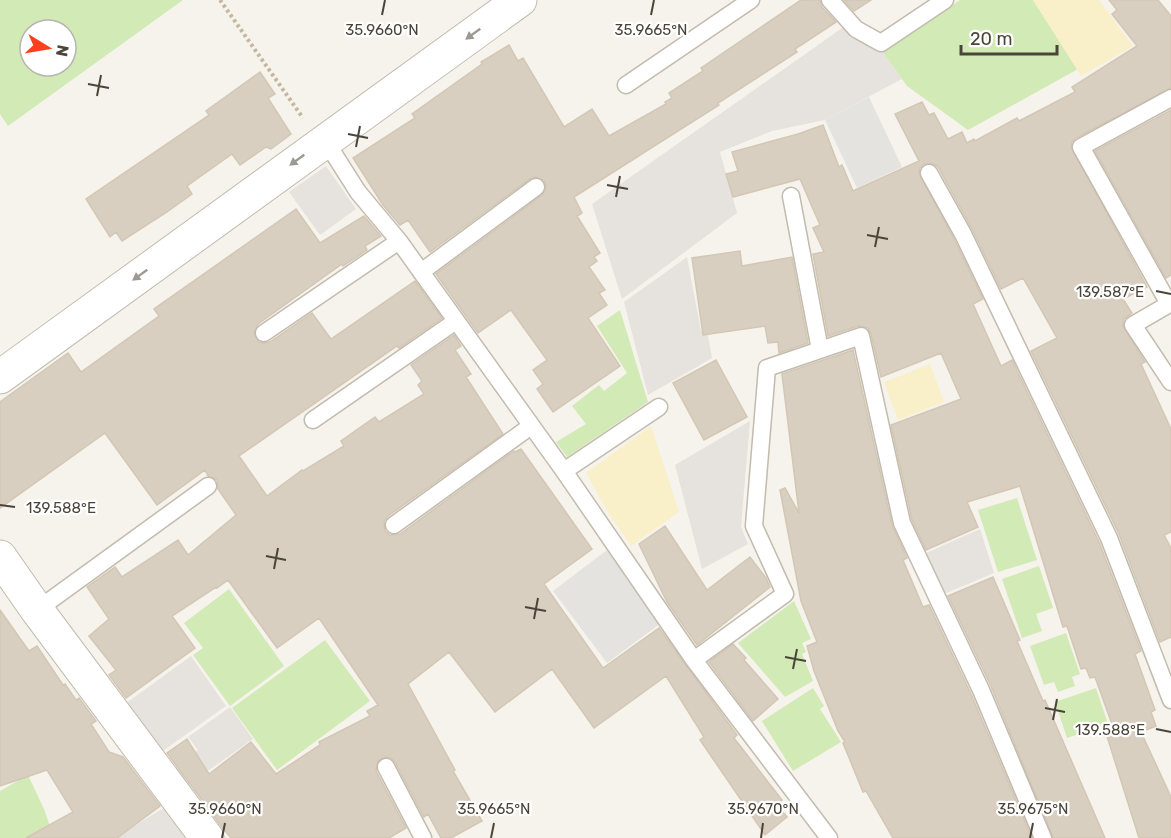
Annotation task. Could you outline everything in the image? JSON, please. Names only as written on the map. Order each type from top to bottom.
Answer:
[{"type":"street","points":[[0,377],[520,0]]},
{"type":"street","points":[[0,557],[206,837]]},
{"type":"lane","points":[[626,85],[751,0]]},
{"type":"lane","points":[[830,0],[856,28],[881,43],[945,0]]},
{"type":"lane","points":[[1171,98],[1081,147],[1170,303],[1133,326],[1171,382]]},
{"type":"lane","points":[[323,142],[358,192],[399,241],[564,471],[694,660],[829,838]]},
{"type":"lane","points":[[929,173],[963,234],[1109,538],[1171,700]]},
{"type":"lane","points":[[421,272],[536,187]]},
{"type":"lane","points":[[790,196],[820,350]]},
{"type":"lane","points":[[264,333],[399,241]]},
{"type":"lane","points":[[313,420],[456,321]]},
{"type":"lane","points":[[694,660],[785,594],[754,526],[767,369],[861,336],[902,523],[981,690],[1042,838]]},
{"type":"lane","points":[[564,471],[659,407]]},
{"type":"lane","points":[[393,525],[531,426]]},
{"type":"lane","points":[[37,610],[208,486]]},
{"type":"lane","points":[[386,768],[423,838]]},
{"type":"path","points":[[219,0],[323,142]]},
{"type":"shaded area","points":[[845,26],[882,51],[902,79],[825,120],[772,131],[720,152],[737,213],[622,299],[592,204]]},
{"type":"shaded area","points":[[869,97],[902,167],[857,188],[825,120]]},
{"type":"shaded area","points":[[326,166],[356,209],[320,235],[289,192]]},
{"type":"shaded area","points":[[687,257],[701,331],[707,330],[712,358],[648,395],[624,302]]},
{"type":"shaded area","points":[[750,421],[741,527],[748,544],[702,569],[675,465]]},
{"type":"shaded area","points":[[980,529],[994,573],[944,594],[926,553]]},
{"type":"shaded area","points":[[607,550],[661,623],[607,663],[553,591]]},
{"type":"shaded area","points":[[191,656],[226,706],[160,753],[125,704]]},
{"type":"shaded area","points":[[230,707],[253,739],[185,787],[173,769],[198,750],[188,737]]},
{"type":"shaded area","points":[[164,808],[187,838],[114,838]]},
{"type":"green space","points":[[0,0],[183,0],[78,76],[78,18],[18,18],[18,78],[75,78],[8,126],[0,114]]},
{"type":"green space","points":[[960,0],[1033,0],[1078,69],[968,130],[907,86],[882,51]]},
{"type":"green space","points":[[620,310],[648,402],[567,457],[556,442],[586,424],[572,406],[599,385],[604,391],[627,373],[597,326]]},
{"type":"green space","points":[[1017,498],[1037,560],[998,572],[978,510]]},
{"type":"green space","points":[[1039,566],[1053,608],[1036,614],[1042,631],[1022,638],[1002,579]]},
{"type":"green space","points":[[229,589],[284,666],[230,706],[193,655],[203,648],[184,623]]},
{"type":"green space","points":[[794,601],[811,639],[802,643],[806,652],[802,654],[813,681],[785,697],[738,643]]},
{"type":"green space","points":[[1066,633],[1080,674],[1072,677],[1075,686],[1058,692],[1054,682],[1044,685],[1030,646]]},
{"type":"green space","points":[[325,640],[370,701],[277,770],[232,708]]},
{"type":"green space","points":[[813,688],[824,706],[820,709],[841,742],[793,771],[762,721]]},
{"type":"green space","points":[[1096,688],[1108,724],[1067,738],[1055,702]]},
{"type":"green space","points":[[28,775],[44,809],[54,838],[0,838],[0,791]]},
{"type":"sand","points":[[1033,0],[1099,0],[1133,46],[1081,76]]},
{"type":"sand","points":[[930,364],[944,402],[898,420],[884,382]]},
{"type":"sand","points":[[651,426],[679,512],[631,546],[609,514],[586,473]]},
{"type":"building","points":[[801,0],[820,0],[822,7],[836,22],[795,49],[797,52],[718,103],[719,105],[574,197],[582,213],[577,216],[600,253],[594,257],[597,261],[589,267],[605,290],[599,293],[607,305],[588,318],[620,366],[553,412],[537,389],[543,384],[533,370],[547,360],[511,310],[478,333],[436,274],[542,195],[546,186],[544,180],[535,177],[530,179],[430,252],[408,220],[400,225],[383,205],[353,158],[415,118],[412,114],[482,64],[481,62],[509,45],[518,61],[523,58],[564,127],[592,109],[609,136],[666,104],[665,102],[672,98],[669,93],[703,71],[701,68]]},
{"type":"building","points":[[844,0],[871,0],[854,11]]},
{"type":"building","points":[[1109,0],[1158,0],[1171,16],[1171,88],[1076,138],[1071,147],[1147,287],[1123,299],[1132,313],[1124,319],[1123,326],[1145,362],[1141,364],[1171,429],[1171,532],[1164,535],[1171,548],[1171,637],[1160,642],[1119,534],[1031,351],[1057,338],[1023,278],[1001,289],[938,167],[934,164],[924,164],[919,173],[983,299],[973,304],[1001,366],[1012,360],[1099,542],[1141,651],[1135,654],[1155,710],[1151,712],[1156,726],[1141,732],[1171,797],[1171,838],[1139,838],[1105,730],[1113,727],[1095,677],[1090,678],[1086,668],[1081,669],[1067,626],[1063,627],[1020,486],[967,502],[978,527],[926,550],[912,520],[891,425],[961,399],[941,353],[881,377],[868,328],[858,326],[828,336],[813,254],[824,252],[813,228],[820,225],[800,179],[733,197],[726,174],[738,171],[732,152],[823,125],[839,167],[842,165],[853,191],[919,161],[895,114],[922,102],[929,115],[934,113],[948,139],[962,132],[967,143],[974,139],[975,141],[1017,118],[1019,121],[1075,92],[1072,87],[1137,46],[1112,14],[1117,10]]},
{"type":"building","points":[[260,72],[275,94],[268,98],[291,134],[271,149],[266,147],[240,165],[232,154],[187,186],[192,194],[167,212],[122,241],[116,232],[110,237],[86,199],[209,115],[206,111]]},
{"type":"building","points":[[1171,110],[1171,275],[1166,278],[1095,151]]},
{"type":"building","points":[[296,209],[320,243],[364,216],[381,236],[365,246],[367,250],[343,266],[342,264],[258,324],[254,333],[259,342],[270,342],[312,313],[331,339],[415,281],[442,318],[399,348],[397,346],[239,456],[267,496],[302,470],[344,446],[341,441],[375,417],[379,422],[424,394],[418,385],[422,381],[411,365],[454,335],[461,346],[455,350],[471,374],[466,377],[503,434],[388,516],[384,521],[385,531],[390,535],[400,534],[514,451],[521,449],[592,549],[544,584],[603,668],[659,628],[737,735],[734,738],[782,800],[777,805],[787,817],[765,835],[700,740],[704,737],[666,676],[594,728],[552,669],[495,712],[449,652],[408,684],[482,821],[451,838],[441,838],[428,814],[424,817],[395,762],[386,757],[378,761],[376,771],[406,828],[389,838],[231,838],[222,827],[167,753],[187,739],[209,774],[251,742],[276,774],[320,745],[319,742],[370,716],[367,711],[378,705],[319,618],[277,648],[228,580],[172,616],[195,648],[126,698],[109,675],[116,670],[89,636],[109,619],[87,587],[115,567],[122,577],[178,540],[188,555],[236,515],[218,489],[217,480],[208,476],[205,470],[157,505],[105,433],[0,508],[0,402],[68,353],[81,372],[159,316],[154,309]]},
{"type":"building","points":[[740,251],[742,266],[792,257],[808,343],[779,353],[778,342],[768,343],[765,326],[703,335],[692,258]]},
{"type":"building","points":[[853,350],[892,525],[907,558],[903,560],[923,607],[929,605],[971,694],[1032,838],[893,838],[866,791],[863,792],[843,743],[845,742],[838,731],[814,671],[807,646],[817,642],[801,601],[780,490],[785,488],[799,513],[782,374]]},
{"type":"building","points":[[716,360],[747,417],[704,440],[673,383]]},
{"type":"building","points":[[665,526],[707,590],[750,557],[770,587],[697,645],[667,602],[639,544]]},
{"type":"building","points":[[993,577],[1020,640],[1017,641],[1105,838],[1053,838],[991,686],[948,596]]},
{"type":"building","points":[[0,610],[29,651],[37,646],[63,685],[65,684],[76,700],[79,698],[96,721],[91,724],[109,752],[123,757],[160,806],[117,838],[26,838],[73,812],[47,770],[0,786]]},
{"type":"building","points":[[733,644],[778,699],[753,721],[709,662]]}]
